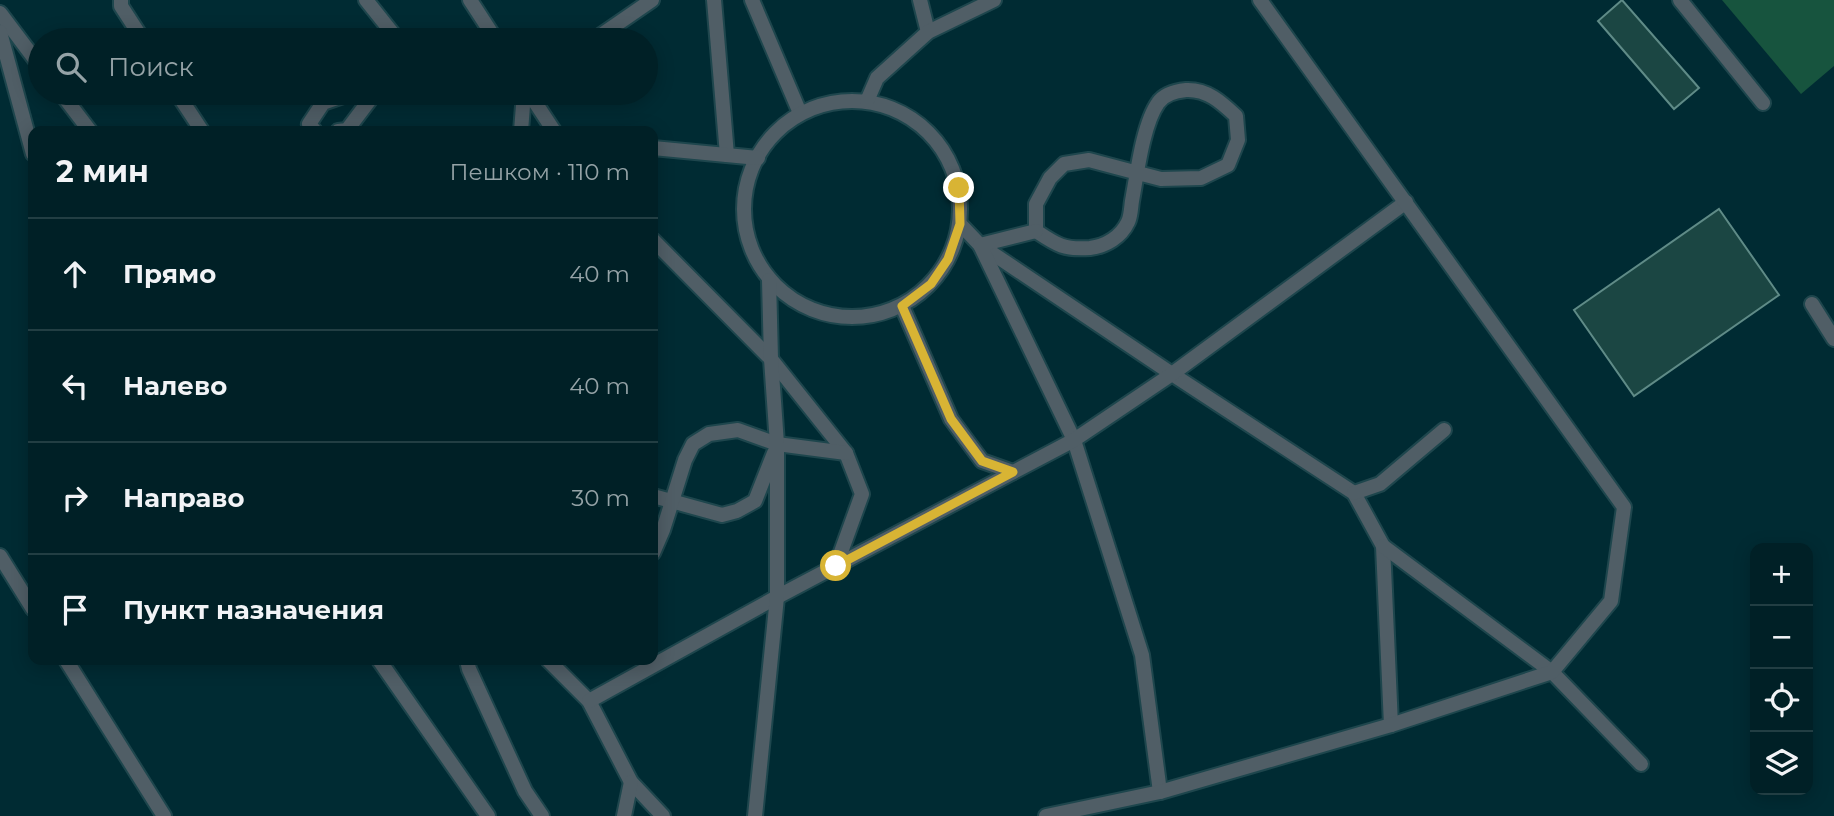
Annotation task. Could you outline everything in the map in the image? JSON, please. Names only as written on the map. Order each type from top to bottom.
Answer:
[{"type":"lane","points":[[121,0],[121,6],[136,28]]},
{"type":"lane","points":[[366,0],[388,28]]},
{"type":"lane","points":[[470,0],[485,28]]},
{"type":"lane","points":[[611,28],[652,0]]},
{"type":"lane","points":[[714,0],[727,155]]},
{"type":"lane","points":[[751,0],[800,113]]},
{"type":"lane","points":[[920,0],[928,32]]},
{"type":"lane","points":[[867,101],[877,78],[928,32],[993,0]]},
{"type":"lane","points":[[1046,816],[1160,792],[1391,725],[1552,672],[1611,601],[1624,507],[1261,0]]},
{"type":"lane","points":[[1680,0],[1763,103]]},
{"type":"lane","points":[[0,13],[28,50]]},
{"type":"lane","points":[[0,33],[28,136]]},
{"type":"lane","points":[[981,245],[1036,231],[1059,246],[1102,246],[1116,236],[1128,221],[1138,173],[1146,131],[1158,101],[1174,91],[1197,89],[1220,101],[1236,116],[1238,140],[1228,165],[1201,178],[1161,179],[1138,173],[1089,160],[1064,164],[1050,178],[1036,204],[1036,231]]},
{"type":"lane","points":[[867,101],[896,109],[928,131],[945,152],[959,188],[960,224],[948,259],[931,284],[902,306],[884,313],[848,318],[823,314],[790,299],[769,280],[750,248],[743,217],[747,179],[769,138],[800,113],[827,103],[867,101]]},
{"type":"lane","points":[[70,105],[86,126]]},
{"type":"lane","points":[[185,105],[199,126]]},
{"type":"lane","points":[[311,126],[309,124],[322,105]]},
{"type":"lane","points":[[350,126],[368,105]]},
{"type":"lane","points":[[523,126],[525,105]]},
{"type":"lane","points":[[536,105],[550,126]]},
{"type":"lane","points":[[658,148],[758,158]]},
{"type":"lane","points":[[658,663],[1074,440],[1172,374],[1406,202]]},
{"type":"lane","points":[[960,224],[981,245],[1354,493],[1383,546],[1552,672],[1641,764]]},
{"type":"lane","points":[[658,245],[771,359],[846,453],[862,494],[836,566]]},
{"type":"lane","points":[[981,245],[1074,440],[1142,655],[1160,792]]},
{"type":"lane","points":[[755,816],[778,597],[778,444],[771,359],[769,280]]},
{"type":"lane","points":[[1812,304],[1834,339]]},
{"type":"lane","points":[[902,306],[951,419],[982,461],[1013,472]]},
{"type":"lane","points":[[658,542],[685,460],[693,444],[709,434],[738,430],[778,444],[846,453]]},
{"type":"lane","points":[[1354,493],[1380,484],[1444,430]]},
{"type":"lane","points":[[658,497],[722,515],[737,511],[755,501],[778,444]]},
{"type":"lane","points":[[1383,546],[1391,725]]},
{"type":"lane","points":[[0,556],[28,601]]},
{"type":"lane","points":[[68,665],[164,816]]},
{"type":"lane","points":[[382,665],[488,816]]},
{"type":"lane","points":[[468,665],[525,791],[542,816]]},
{"type":"lane","points":[[553,665],[589,701],[631,782],[663,816]]},
{"type":"lane","points":[[589,701],[654,665]]},
{"type":"lane","points":[[624,816],[631,782]]},
{"type":"green space","points":[[1722,0],[1834,0],[1834,66],[1801,94]]},
{"type":"building","points":[[1622,0],[1699,88],[1674,109],[1598,21]]},
{"type":"building","points":[[1719,209],[1779,295],[1634,396],[1574,310]]},
{"type":"route","points":[[836,566],[1013,472],[982,461],[951,419],[902,306],[931,284],[948,259],[960,224],[959,188]]}]
